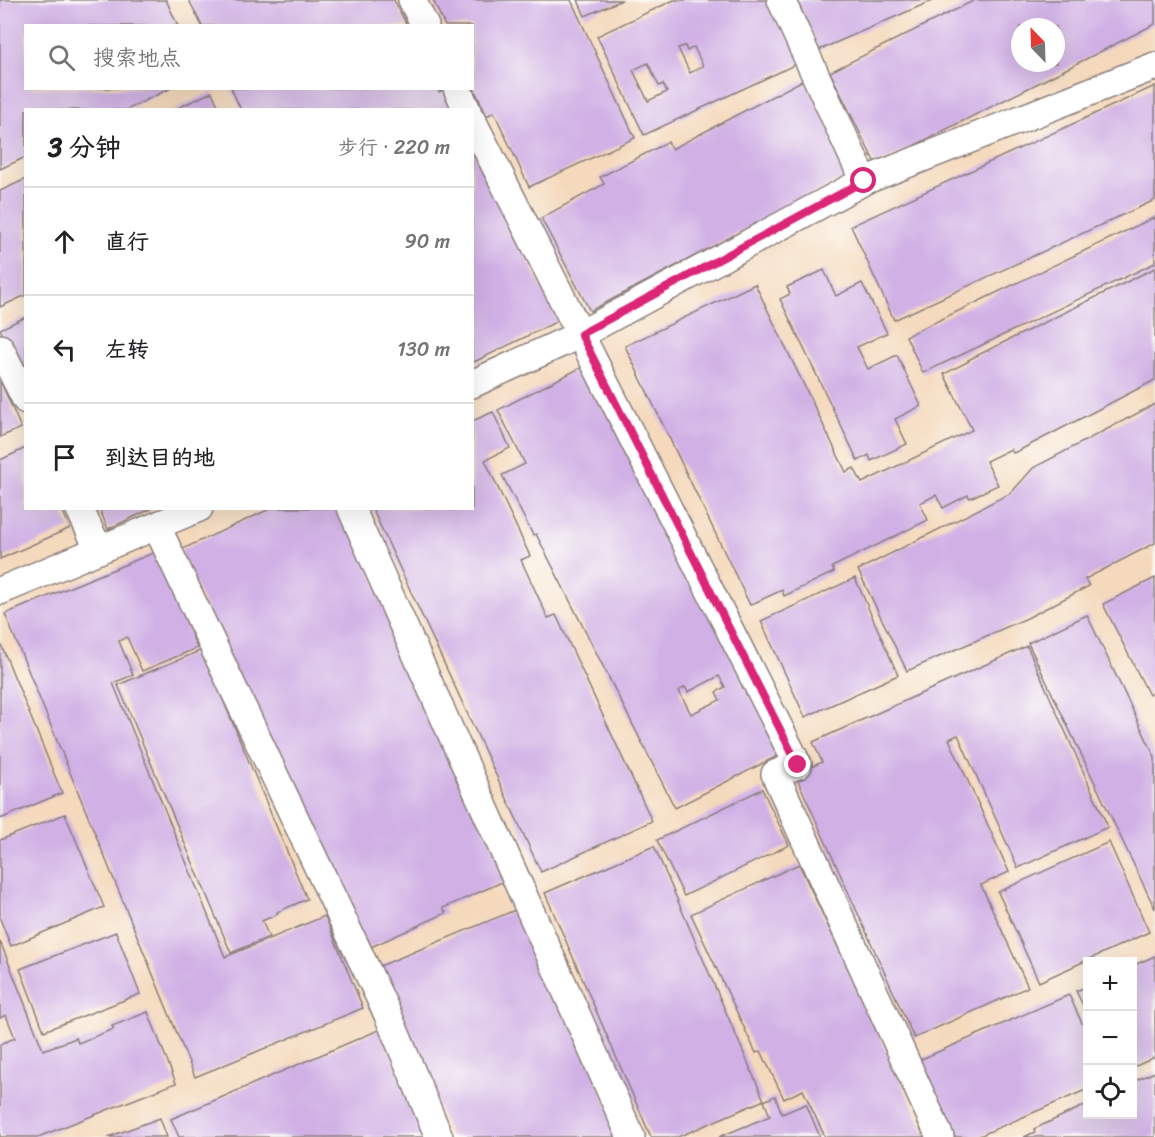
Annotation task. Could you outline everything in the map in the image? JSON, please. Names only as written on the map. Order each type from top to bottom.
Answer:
[{"type":"street","points":[[412,0],[424,24]]},
{"type":"street","points":[[781,0],[864,181]]},
{"type":"street","points":[[474,383],[581,334],[864,181],[1155,66]]},
{"type":"street","points":[[458,90],[466,108]]},
{"type":"street","points":[[474,124],[798,765],[775,774],[940,1137]]},
{"type":"street","points":[[0,348],[24,396]]},
{"type":"street","points":[[80,510],[99,550]]},
{"type":"street","points":[[0,591],[195,510]]},
{"type":"street","points":[[352,510],[631,1137]]},
{"type":"street","points":[[157,527],[388,1015],[439,1137]]},
{"type":"building","points":[[0,0],[166,0],[177,24],[24,24],[24,90],[167,90],[130,108],[24,108],[24,158],[0,169]]},
{"type":"building","points":[[189,0],[394,0],[406,24],[201,24]]},
{"type":"building","points":[[433,0],[571,0],[635,138],[529,187],[494,112],[487,116],[474,88],[474,24],[444,24]]},
{"type":"building","points":[[578,0],[622,0],[585,16]]},
{"type":"building","points":[[674,0],[774,0],[803,61],[644,135],[597,36]],"holes":[[[685,46],[687,51],[694,47],[703,66],[690,73],[678,48]],[[648,63],[659,86],[663,84],[667,92],[648,101],[633,70]]]},
{"type":"building","points":[[797,0],[934,0],[819,50]]},
{"type":"building","points":[[975,0],[1155,0],[1155,24],[1065,69],[1065,18],[1011,18],[1011,72],[1060,72],[876,165],[830,72]]},
{"type":"building","points":[[809,77],[858,170],[590,311],[541,218],[604,184],[600,177],[668,142],[672,149]]},
{"type":"building","points":[[1155,86],[1155,200],[894,320],[851,226]]},
{"type":"building","points":[[232,90],[438,90],[439,92],[445,90],[453,108],[240,108]]},
{"type":"building","points":[[212,92],[219,108],[177,108]]},
{"type":"building","points":[[474,150],[558,321],[474,362]]},
{"type":"building","points":[[24,180],[24,296],[0,307],[0,191]]},
{"type":"building","points":[[1155,217],[1155,263],[923,373],[906,336]]},
{"type":"building","points":[[1155,268],[1155,380],[1018,451],[1013,453],[1011,449],[986,461],[998,485],[970,498],[968,495],[943,508],[936,495],[920,503],[928,520],[832,567],[834,572],[784,596],[782,590],[750,605],[625,346],[755,284],[846,472],[854,468],[862,483],[972,430],[944,374]]},
{"type":"building","points":[[824,270],[836,296],[862,283],[887,333],[857,347],[868,369],[897,355],[921,406],[895,419],[907,444],[871,461],[869,455],[858,461],[780,299],[790,294],[787,287]]},
{"type":"building","points":[[24,318],[24,379],[0,329]]},
{"type":"building","points":[[588,364],[785,752],[675,808],[536,534],[533,535],[502,475],[525,464],[498,410]],"holes":[[[719,676],[725,687],[716,692],[720,700],[691,714],[679,691],[685,687],[688,692]]]},
{"type":"building","points":[[0,380],[21,428],[0,437]]},
{"type":"building","points":[[1155,404],[1155,543],[1085,579],[1089,586],[1027,618],[907,671],[858,570],[1011,493],[1033,468]]},
{"type":"building","points":[[493,412],[510,448],[485,460],[530,556],[521,560],[548,618],[556,615],[652,821],[541,872],[373,510],[474,510],[474,420]]},
{"type":"building","points":[[24,449],[24,510],[62,510],[70,528],[0,559],[0,460]]},
{"type":"building","points":[[100,510],[149,510],[108,529]]},
{"type":"building","points":[[268,510],[344,510],[509,879],[443,908],[446,913],[360,952],[180,550]]},
{"type":"building","points":[[158,551],[197,648],[142,671],[127,637],[119,641],[133,675],[113,683],[225,957],[325,916],[363,1008],[195,1077],[5,614]]},
{"type":"building","points":[[855,578],[898,675],[805,717],[761,621]]},
{"type":"building","points":[[1155,578],[1155,691],[1149,695],[1103,604]]},
{"type":"building","points":[[1087,615],[1155,757],[1155,909],[1028,643]]},
{"type":"building","points":[[0,642],[62,793],[0,819]]},
{"type":"building","points":[[1027,646],[1108,827],[1018,868],[958,735],[949,739],[1009,872],[981,885],[1028,987],[914,1038],[795,774],[822,762],[813,742]]},
{"type":"building","points":[[202,650],[307,899],[262,921],[269,937],[231,953],[118,685]]},
{"type":"building","points":[[762,789],[789,845],[684,896],[657,840]]},
{"type":"building","points":[[65,814],[104,907],[11,946],[0,919],[0,840]]},
{"type":"building","points":[[1109,842],[1149,932],[1094,957],[1083,957],[1083,962],[1039,982],[998,892]]},
{"type":"building","points":[[654,846],[764,1100],[678,1137],[651,1137],[545,893]]},
{"type":"building","points":[[799,864],[927,1137],[825,1137],[803,1090],[784,1099],[761,1051],[756,1053],[691,914]]},
{"type":"building","points":[[525,906],[621,1137],[451,1137],[375,968]]},
{"type":"building","points":[[116,932],[140,994],[44,1031],[20,969]]},
{"type":"building","points":[[0,941],[43,1050],[76,1038],[78,1043],[148,1012],[176,1083],[38,1137],[0,1137],[0,1044],[15,1038],[6,1015],[0,1018]]},
{"type":"building","points":[[1155,956],[1155,1057],[1137,1066],[1137,1011],[1137,964]]},
{"type":"building","points":[[1083,988],[1083,1006],[1076,991]]},
{"type":"building","points":[[1069,995],[1083,1025],[1083,1091],[977,1137],[949,1137],[917,1061]]},
{"type":"building","points":[[381,1029],[428,1137],[179,1137],[171,1119]]},
{"type":"building","points":[[1155,1072],[1155,1137],[1024,1137],[1035,1132],[1034,1129],[1083,1106],[1083,1119],[1137,1119],[1137,1080]]},
{"type":"building","points":[[775,1096],[782,1114],[806,1104],[820,1137],[719,1137],[770,1116],[764,1101]]},
{"type":"building","points":[[160,1118],[167,1137],[108,1137]]},
{"type":"route","points":[[798,765],[581,334],[864,181]]}]
